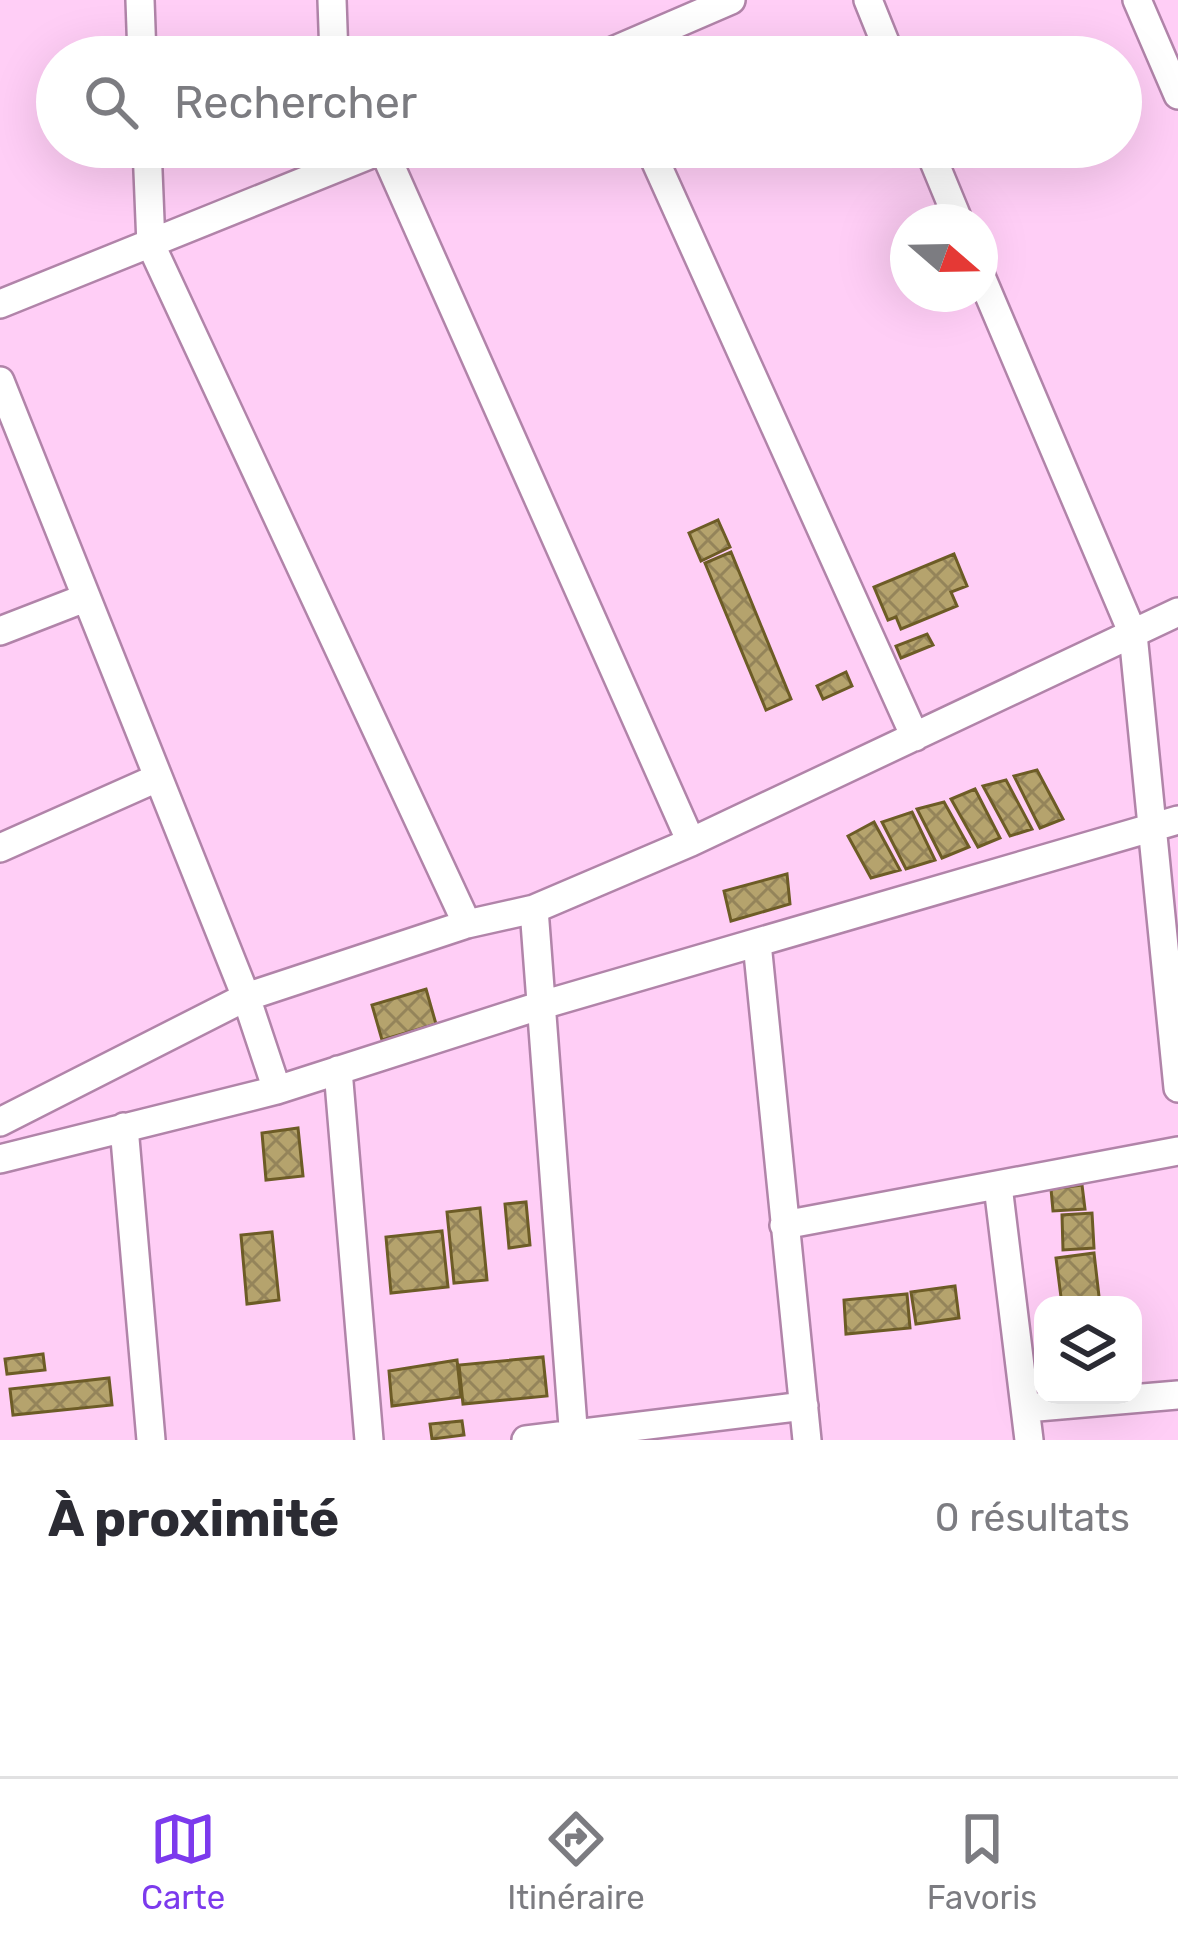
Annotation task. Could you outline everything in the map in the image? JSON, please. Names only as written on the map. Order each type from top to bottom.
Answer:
[{"type":"street","points":[[140,0],[141,36]]},
{"type":"street","points":[[332,0],[333,36]]},
{"type":"street","points":[[649,36],[731,0]]},
{"type":"street","points":[[868,0],[883,36]]},
{"type":"street","points":[[1137,0],[1178,95]]},
{"type":"street","points":[[148,168],[152,245],[467,924]]},
{"type":"street","points":[[0,304],[152,245],[316,168]]},
{"type":"street","points":[[395,168],[691,842]]},
{"type":"street","points":[[658,168],[915,737]]},
{"type":"street","points":[[936,168],[951,204]]},
{"type":"street","points":[[996,312],[1133,634],[1165,825],[1178,1088]]},
{"type":"street","points":[[0,382],[246,997],[278,1090]]},
{"type":"street","points":[[0,631],[85,598]]},
{"type":"street","points":[[0,1122],[246,997],[467,924],[534,908],[691,842],[1178,612]]},
{"type":"street","points":[[0,848],[155,779]]},
{"type":"street","points":[[0,1160],[278,1090],[542,1005],[1165,825]]},
{"type":"street","points":[[534,908],[574,1437]]},
{"type":"street","points":[[757,943],[807,1440]]},
{"type":"street","points":[[338,1070],[369,1440]]},
{"type":"street","points":[[124,1127],[151,1440]]},
{"type":"street","points":[[784,1225],[1178,1151]]},
{"type":"street","points":[[998,1186],[1029,1440]]},
{"type":"street","points":[[1025,1408],[1178,1395]]},
{"type":"street","points":[[526,1440],[804,1406]]},
{"type":"building","points":[[718,520],[730,547],[701,561],[689,533]]},
{"type":"building","points":[[731,552],[791,699],[766,710],[705,563]]},
{"type":"building","points":[[954,554],[967,586],[951,592],[957,606],[901,629],[896,617],[888,620],[874,587]]},
{"type":"building","points":[[927,634],[933,645],[901,658],[896,646]]},
{"type":"building","points":[[846,672],[852,686],[823,699],[817,686]]},
{"type":"building","points":[[1037,770],[1063,819],[1040,828],[1014,776]]},
{"type":"building","points":[[1006,780],[1032,829],[1010,836],[983,786]]},
{"type":"building","points":[[975,789],[1000,838],[978,847],[951,799]]},
{"type":"building","points":[[944,802],[969,847],[942,858],[917,809]]},
{"type":"building","points":[[912,812],[935,860],[906,869],[882,822]]},
{"type":"building","points":[[874,822],[900,870],[871,878],[848,836]]},
{"type":"building","points":[[787,874],[790,904],[731,921],[724,891]]},
{"type":"building","points":[[426,989],[436,1024],[382,1040],[372,1005]]},
{"type":"building","points":[[298,1128],[303,1176],[266,1180],[262,1133]]},
{"type":"building","points":[[1082,1185],[1085,1209],[1053,1211],[1051,1189]]},
{"type":"building","points":[[526,1202],[530,1245],[509,1248],[505,1204]]},
{"type":"building","points":[[480,1208],[487,1280],[454,1283],[447,1212]]},
{"type":"building","points":[[1092,1213],[1094,1248],[1063,1250],[1062,1215]]},
{"type":"building","points":[[442,1231],[448,1287],[391,1293],[386,1237]]},
{"type":"building","points":[[272,1232],[279,1300],[247,1304],[241,1235]]},
{"type":"building","points":[[1094,1253],[1099,1296],[1061,1296],[1056,1258]]},
{"type":"building","points":[[955,1286],[959,1318],[916,1324],[911,1292]]},
{"type":"building","points":[[907,1294],[910,1328],[846,1334],[844,1300]]},
{"type":"building","points":[[43,1354],[45,1370],[7,1374],[5,1359]]},
{"type":"building","points":[[543,1357],[547,1396],[463,1404],[459,1365]]},
{"type":"building","points":[[457,1360],[461,1397],[392,1406],[389,1371]]},
{"type":"building","points":[[109,1378],[112,1405],[13,1415],[10,1389]]},
{"type":"building","points":[[462,1421],[464,1435],[432,1439],[430,1424]]}]
